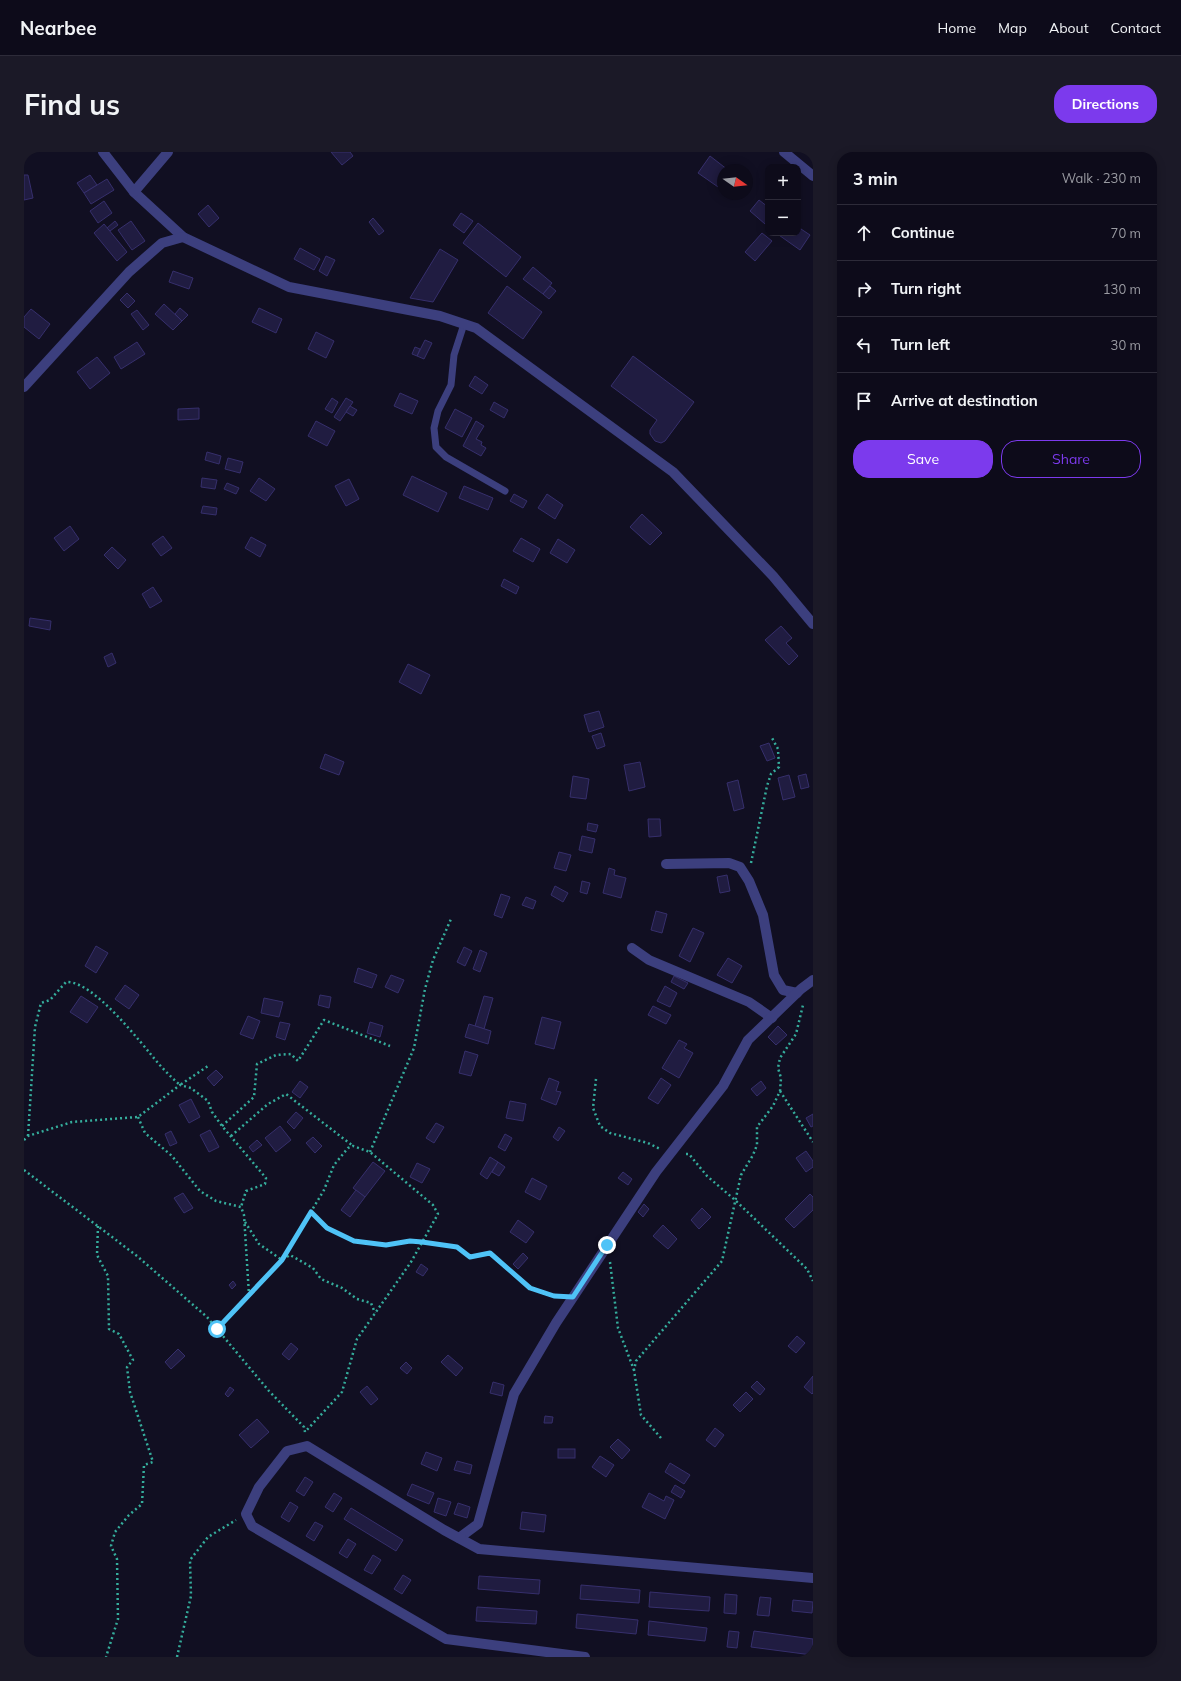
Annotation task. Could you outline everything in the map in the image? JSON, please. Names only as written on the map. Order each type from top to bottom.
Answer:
[{"type":"street","points":[[103,152],[134,192],[183,237],[289,287],[440,316],[476,328],[673,472],[773,576],[813,624]]},
{"type":"street","points":[[134,192],[168,152]]},
{"type":"street","points":[[784,152],[813,176]]},
{"type":"street","points":[[24,387],[129,272],[162,243],[183,237]]},
{"type":"street","points":[[666,864],[729,863],[740,867],[763,915],[774,975],[783,990],[801,990]]},
{"type":"street","points":[[632,948],[649,960],[749,1002],[772,1018]]},
{"type":"street","points":[[459,1538],[478,1524],[514,1394],[556,1323],[656,1172],[723,1086],[748,1040],[813,980]]},
{"type":"street","points":[[585,1657],[446,1639],[252,1526],[246,1514],[259,1487],[288,1450],[307,1446],[479,1549],[813,1578]]},
{"type":"lane","points":[[464,324],[454,355],[451,385],[438,411],[434,428],[436,447],[446,457],[505,491]]},
{"type":"path","points":[[745,876],[753,857],[767,786],[771,774],[780,767],[778,749],[772,738]]},
{"type":"path","points":[[370,1152],[414,1048],[425,989],[433,960],[451,920]]},
{"type":"path","points":[[28,1136],[35,1027],[41,1003],[50,1000],[66,982],[73,981],[87,989],[111,1009],[180,1085],[191,1088],[208,1101],[212,1112],[222,1126],[266,1178],[265,1184],[246,1191],[241,1207],[245,1222],[249,1296]]},
{"type":"path","points":[[634,1370],[636,1361],[722,1261],[741,1175],[757,1145],[757,1128],[774,1106],[780,1091],[781,1078],[778,1068],[780,1058],[796,1034],[802,1010],[801,990]]},
{"type":"path","points":[[222,1126],[254,1097],[257,1064],[276,1055],[291,1054],[298,1061],[324,1020],[390,1046]]},
{"type":"path","points":[[24,1140],[28,1136],[72,1122],[138,1117],[208,1066]]},
{"type":"path","points":[[596,1079],[593,1108],[600,1126],[610,1133],[648,1143],[670,1154],[689,1154],[707,1176],[735,1200],[807,1268],[813,1281]]},
{"type":"path","points":[[780,1091],[813,1142]]},
{"type":"path","points":[[231,1136],[268,1104],[286,1094],[353,1146],[370,1152],[434,1204],[438,1214],[411,1262],[357,1339],[342,1392],[305,1432]]},
{"type":"path","points":[[138,1117],[145,1133],[172,1156],[200,1191],[216,1201],[241,1207]]},
{"type":"path","points":[[217,1329],[282,1260],[324,1190],[334,1165],[348,1148],[353,1146]]},
{"type":"path","points":[[24,1170],[98,1226],[208,1317],[269,1391],[304,1427],[307,1446]]},
{"type":"path","points":[[311,1212],[327,1228],[354,1241],[386,1245],[410,1241],[422,1242],[457,1247],[470,1257],[490,1253],[530,1288],[554,1296],[573,1297]]},
{"type":"path","points":[[245,1222],[259,1244],[282,1260]]},
{"type":"path","points":[[98,1226],[97,1255],[108,1276],[108,1330],[119,1334],[133,1360],[127,1367],[130,1392],[153,1462],[144,1466],[142,1504],[129,1515],[115,1532],[112,1546],[117,1560],[118,1619],[106,1657]]},
{"type":"path","points":[[607,1245],[613,1281],[618,1328],[634,1370],[642,1415],[661,1438]]},
{"type":"path","points":[[282,1260],[290,1255],[313,1268],[321,1279],[342,1288],[357,1299],[371,1303],[375,1313]]},
{"type":"path","points":[[177,1657],[191,1596],[190,1560],[208,1538],[246,1514]]},
{"type":"building","points":[[331,152],[350,152],[353,156],[342,165]]},
{"type":"building","points":[[710,156],[720,164],[717,164],[717,186],[698,173]]},
{"type":"building","points":[[24,175],[28,175],[33,198],[24,200]]},
{"type":"building","points":[[90,175],[97,185],[84,193],[77,183]]},
{"type":"building","points":[[107,179],[114,190],[91,204],[84,193]]},
{"type":"building","points":[[759,200],[765,205],[765,224],[750,211]]},
{"type":"building","points":[[104,201],[112,213],[98,223],[90,211]]},
{"type":"building","points":[[208,205],[219,218],[209,227],[198,214]]},
{"type":"building","points":[[461,213],[473,221],[464,233],[453,225]]},
{"type":"building","points":[[373,218],[384,231],[379,235],[369,222]]},
{"type":"building","points":[[115,221],[118,225],[110,231],[107,228]]},
{"type":"building","points":[[131,221],[145,241],[132,250],[118,230]]},
{"type":"building","points":[[478,223],[521,257],[506,277],[463,243]]},
{"type":"building","points":[[104,224],[127,252],[117,261],[94,233]]},
{"type":"building","points":[[801,229],[810,235],[800,250],[780,236],[801,236]]},
{"type":"building","points":[[762,233],[772,241],[755,261],[745,252]]},
{"type":"building","points":[[300,248],[320,259],[314,270],[294,259]]},
{"type":"building","points":[[440,249],[458,260],[433,302],[410,298]]},
{"type":"building","points":[[326,256],[335,260],[327,276],[319,271]]},
{"type":"building","points":[[533,267],[552,283],[543,294],[523,279]]},
{"type":"building","points":[[173,271],[193,278],[189,289],[169,282]]},
{"type":"building","points":[[507,286],[542,312],[523,339],[488,313]]},
{"type":"building","points":[[550,286],[556,291],[549,299],[543,294]]},
{"type":"building","points":[[127,293],[135,301],[128,308],[120,300]]},
{"type":"building","points":[[164,304],[182,321],[173,330],[155,314]]},
{"type":"building","points":[[180,308],[188,315],[182,321],[175,314]]},
{"type":"building","points":[[259,308],[282,319],[276,333],[252,322]]},
{"type":"building","points":[[31,309],[50,324],[39,339],[24,327],[24,317]]},
{"type":"building","points":[[137,310],[149,325],[143,330],[131,314]]},
{"type":"building","points":[[316,332],[334,341],[326,358],[308,349]]},
{"type":"building","points":[[425,340],[432,343],[424,359],[417,356]]},
{"type":"building","points":[[137,342],[145,354],[121,369],[114,357]]},
{"type":"building","points":[[415,347],[420,349],[417,356],[412,354]]},
{"type":"building","points":[[633,356],[694,402],[665,441],[661,443],[655,441],[650,434],[650,430],[657,420],[611,386]]},
{"type":"building","points":[[97,357],[110,373],[90,389],[77,372]]},
{"type":"building","points":[[475,376],[488,385],[482,394],[469,386]]},
{"type":"building","points":[[400,393],[418,401],[412,414],[394,406]]},
{"type":"building","points":[[332,398],[338,402],[332,413],[325,409]]},
{"type":"building","points":[[346,398],[353,402],[340,421],[334,417]]},
{"type":"building","points":[[494,402],[508,410],[504,418],[490,410]]},
{"type":"building","points":[[350,406],[357,410],[353,416],[346,412]]},
{"type":"building","points":[[199,408],[199,419],[178,420],[178,409]]},
{"type":"building","points":[[455,409],[472,418],[462,437],[445,428]]},
{"type":"building","points":[[316,421],[335,431],[327,446],[308,436]]},
{"type":"building","points":[[476,421],[484,426],[476,439],[482,442],[481,445],[486,448],[481,456],[463,446]]},
{"type":"building","points":[[207,452],[221,456],[219,464],[205,460]]},
{"type":"building","points":[[228,458],[243,462],[240,473],[225,469]]},
{"type":"building","points":[[412,476],[447,493],[438,512],[403,495]]},
{"type":"building","points":[[202,478],[217,480],[215,489],[201,487]]},
{"type":"building","points":[[259,478],[275,489],[266,501],[250,491]]},
{"type":"building","points":[[349,479],[359,499],[346,506],[335,486]]},
{"type":"building","points":[[227,483],[239,488],[236,494],[224,489]]},
{"type":"building","points":[[464,486],[493,498],[488,510],[459,498]]},
{"type":"building","points":[[514,494],[527,501],[523,508],[510,501]]},
{"type":"building","points":[[547,494],[563,505],[555,519],[538,508]]},
{"type":"building","points":[[203,506],[217,508],[216,515],[201,513]]},
{"type":"building","points":[[642,514],[662,533],[650,545],[630,527]]},
{"type":"building","points":[[70,526],[79,539],[64,551],[54,538]]},
{"type":"building","points":[[163,536],[172,548],[161,556],[152,544]]},
{"type":"building","points":[[251,537],[266,545],[260,557],[245,548]]},
{"type":"building","points":[[521,538],[540,549],[533,562],[513,551]]},
{"type":"building","points":[[558,539],[575,550],[567,563],[550,553]]},
{"type":"building","points":[[112,547],[126,560],[118,569],[104,555]]},
{"type":"building","points":[[504,579],[519,587],[516,594],[501,586]]},
{"type":"building","points":[[153,587],[162,601],[150,608],[142,594]]},
{"type":"building","points":[[30,618],[51,621],[50,630],[29,626]]},
{"type":"building","points":[[781,626],[792,638],[786,643],[798,656],[789,665],[765,640]]},
{"type":"building","points":[[112,653],[116,663],[108,667],[104,657]]},
{"type":"building","points":[[408,664],[430,675],[421,694],[399,682]]},
{"type":"building","points":[[599,711],[604,727],[589,732],[584,715]]},
{"type":"building","points":[[601,733],[605,746],[597,749],[592,736]]},
{"type":"building","points":[[769,743],[775,758],[767,761],[760,746]]},
{"type":"building","points":[[325,754],[344,762],[339,775],[320,768]]},
{"type":"building","points":[[640,762],[645,787],[629,791],[624,765]]},
{"type":"building","points":[[806,774],[809,787],[801,789],[798,776]]},
{"type":"building","points":[[789,775],[795,797],[783,800],[778,778]]},
{"type":"building","points":[[573,776],[589,779],[586,799],[570,797]]},
{"type":"building","points":[[738,780],[744,808],[734,811],[727,783]]},
{"type":"building","points":[[648,819],[660,819],[661,836],[649,837]]},
{"type":"building","points":[[588,823],[598,825],[596,832],[587,830]]},
{"type":"building","points":[[582,836],[595,839],[592,853],[579,850]]},
{"type":"building","points":[[559,852],[571,855],[566,871],[554,868]]},
{"type":"building","points":[[609,868],[615,870],[614,875],[626,878],[621,898],[603,893]]},
{"type":"building","points":[[727,875],[730,891],[720,893],[717,877]]},
{"type":"building","points":[[582,881],[590,883],[587,894],[580,892]]},
{"type":"building","points":[[555,886],[568,893],[563,902],[551,895]]},
{"type":"building","points":[[501,894],[510,897],[502,918],[494,915]]},
{"type":"building","points":[[526,897],[536,901],[533,909],[522,905]]},
{"type":"building","points":[[656,911],[667,914],[662,933],[651,930]]},
{"type":"building","points":[[693,928],[704,933],[690,962],[679,956]]},
{"type":"building","points":[[96,946],[108,953],[96,973],[85,966]]},
{"type":"building","points":[[464,947],[472,951],[465,966],[457,962]]},
{"type":"building","points":[[480,950],[487,953],[480,972],[473,969]]},
{"type":"building","points":[[728,958],[742,966],[732,983],[717,975]]},
{"type":"building","points":[[358,968],[377,975],[372,988],[354,982]]},
{"type":"building","points":[[391,975],[404,980],[398,993],[385,987]]},
{"type":"building","points":[[674,976],[688,983],[684,989],[671,982]]},
{"type":"building","points":[[125,985],[139,995],[129,1009],[115,999]]},
{"type":"building","points":[[665,986],[677,993],[670,1007],[657,1001]]},
{"type":"building","points":[[320,995],[331,997],[329,1008],[318,1005]]},
{"type":"building","points":[[81,996],[98,1007],[87,1023],[70,1012]]},
{"type":"building","points":[[484,996],[493,998],[484,1029],[475,1026]]},
{"type":"building","points":[[264,998],[283,1002],[279,1017],[261,1013]]},
{"type":"building","points":[[653,1006],[671,1015],[666,1024],[648,1015]]},
{"type":"building","points":[[248,1016],[260,1021],[253,1039],[240,1034]]},
{"type":"building","points":[[542,1017],[561,1022],[554,1049],[535,1044]]},
{"type":"building","points":[[280,1022],[290,1024],[285,1040],[276,1037]]},
{"type":"building","points":[[370,1022],[383,1026],[380,1037],[367,1033]]},
{"type":"building","points":[[469,1024],[491,1031],[488,1044],[465,1037]]},
{"type":"building","points":[[778,1026],[787,1035],[776,1045],[768,1037]]},
{"type":"building","points":[[679,1040],[687,1044],[684,1048],[693,1053],[679,1078],[662,1068]]},
{"type":"building","points":[[465,1051],[478,1055],[471,1076],[459,1073]]},
{"type":"building","points":[[216,1070],[223,1077],[214,1086],[207,1078]]},
{"type":"building","points":[[549,1078],[559,1082],[556,1091],[561,1092],[556,1105],[541,1099]]},
{"type":"building","points":[[661,1078],[671,1085],[658,1104],[648,1098]]},
{"type":"building","points":[[300,1081],[308,1087],[300,1098],[292,1092]]},
{"type":"building","points":[[761,1081],[766,1088],[757,1096],[751,1089]]},
{"type":"building","points":[[191,1099],[200,1117],[189,1123],[179,1105]]},
{"type":"building","points":[[510,1101],[526,1104],[523,1121],[506,1118]]},
{"type":"building","points":[[296,1112],[303,1118],[294,1129],[287,1122]]},
{"type":"building","points":[[813,1114],[813,1126],[811,1127],[806,1118]]},
{"type":"building","points":[[436,1123],[444,1127],[434,1143],[426,1138]]},
{"type":"building","points":[[280,1126],[291,1140],[276,1152],[265,1138]]},
{"type":"building","points":[[559,1127],[565,1131],[558,1141],[553,1137]]},
{"type":"building","points":[[210,1130],[219,1147],[209,1152],[200,1135]]},
{"type":"building","points":[[171,1131],[177,1143],[170,1146],[165,1134]]},
{"type":"building","points":[[505,1134],[512,1138],[505,1151],[498,1147]]},
{"type":"building","points":[[313,1137],[322,1146],[315,1153],[306,1143]]},
{"type":"building","points":[[257,1140],[262,1145],[253,1152],[249,1147]]},
{"type":"building","points":[[806,1151],[813,1161],[813,1167],[806,1172],[796,1158]]},
{"type":"building","points":[[490,1157],[498,1162],[487,1179],[480,1174]]},
{"type":"building","points":[[373,1162],[385,1171],[365,1197],[353,1188]]},
{"type":"building","points":[[498,1162],[505,1167],[499,1176],[492,1172]]},
{"type":"building","points":[[417,1163],[430,1169],[422,1183],[410,1177]]},
{"type":"building","points":[[623,1172],[632,1179],[628,1185],[618,1178]]},
{"type":"building","points":[[532,1178],[547,1186],[540,1200],[525,1192]]},
{"type":"building","points":[[356,1190],[365,1197],[350,1217],[341,1210]]},
{"type":"building","points":[[183,1193],[193,1208],[184,1213],[174,1198]]},
{"type":"building","points":[[810,1194],[813,1197],[813,1210],[794,1228],[785,1219]]},
{"type":"building","points":[[644,1204],[649,1209],[643,1217],[638,1212]]},
{"type":"building","points":[[702,1208],[711,1217],[699,1229],[691,1220]]},
{"type":"building","points":[[518,1220],[534,1232],[526,1243],[510,1232]]},
{"type":"building","points":[[663,1225],[677,1239],[668,1249],[653,1236]]},
{"type":"building","points":[[523,1253],[528,1258],[518,1269],[513,1264]]},
{"type":"building","points":[[421,1264],[428,1269],[423,1276],[416,1272]]},
{"type":"building","points":[[233,1281],[236,1285],[232,1289],[229,1285]]},
{"type":"building","points":[[797,1336],[805,1343],[796,1353],[788,1346]]},
{"type":"building","points":[[291,1343],[298,1349],[289,1360],[282,1354]]},
{"type":"building","points":[[178,1349],[185,1356],[171,1369],[165,1362]]},
{"type":"building","points":[[448,1355],[463,1368],[456,1376],[441,1362]]},
{"type":"building","points":[[406,1362],[412,1368],[407,1374],[400,1368]]},
{"type":"building","points":[[813,1376],[813,1393],[812,1394],[804,1387]]},
{"type":"building","points":[[757,1381],[765,1389],[760,1395],[751,1387]]},
{"type":"building","points":[[493,1382],[504,1385],[502,1396],[490,1393]]},
{"type":"building","points":[[367,1386],[378,1399],[371,1405],[360,1392]]},
{"type":"building","points":[[230,1387],[234,1390],[228,1397],[225,1394]]},
{"type":"building","points":[[746,1392],[753,1399],[740,1412],[733,1405]]},
{"type":"building","points":[[545,1416],[553,1417],[552,1423],[544,1423]]},
{"type":"building","points":[[257,1419],[269,1432],[251,1448],[239,1435]]},
{"type":"building","points":[[715,1428],[724,1435],[715,1447],[706,1440]]},
{"type":"building","points":[[618,1439],[630,1450],[622,1459],[610,1447]]},
{"type":"building","points":[[558,1449],[575,1449],[575,1458],[558,1458]]},
{"type":"building","points":[[426,1452],[442,1458],[437,1471],[421,1464]]},
{"type":"building","points":[[600,1456],[614,1465],[606,1477],[592,1467]]},
{"type":"building","points":[[457,1461],[472,1465],[470,1474],[454,1470]]},
{"type":"building","points":[[670,1463],[690,1475],[684,1484],[665,1472]]},
{"type":"building","points":[[305,1477],[313,1482],[304,1496],[296,1491]]},
{"type":"building","points":[[412,1484],[434,1493],[429,1504],[407,1495]]},
{"type":"building","points":[[675,1485],[685,1491],[681,1498],[671,1492]]},
{"type":"building","points":[[334,1493],[342,1498],[333,1512],[325,1507]]},
{"type":"building","points":[[649,1493],[664,1501],[666,1496],[674,1500],[665,1519],[642,1507]]},
{"type":"building","points":[[438,1498],[451,1502],[446,1516],[434,1512]]},
{"type":"building","points":[[290,1502],[298,1507],[289,1522],[281,1517]]},
{"type":"building","points":[[458,1503],[470,1507],[467,1518],[454,1514]]},
{"type":"building","points":[[351,1508],[403,1540],[396,1551],[344,1519]]},
{"type":"building","points":[[522,1512],[546,1515],[544,1532],[520,1529]]},
{"type":"building","points":[[315,1522],[323,1526],[314,1541],[306,1536]]},
{"type":"building","points":[[348,1539],[356,1544],[347,1558],[339,1553]]},
{"type":"building","points":[[373,1555],[381,1560],[372,1574],[364,1570]]},
{"type":"building","points":[[403,1575],[411,1580],[402,1594],[394,1589]]},
{"type":"building","points":[[479,1576],[540,1580],[539,1594],[478,1589]]},
{"type":"building","points":[[581,1585],[640,1590],[639,1603],[580,1599]]},
{"type":"building","points":[[650,1592],[710,1597],[709,1611],[649,1607]]},
{"type":"building","points":[[725,1594],[737,1595],[736,1614],[724,1613]]},
{"type":"building","points":[[760,1597],[771,1598],[769,1616],[757,1615]]},
{"type":"building","points":[[793,1600],[813,1602],[812,1613],[792,1611]]},
{"type":"building","points":[[477,1607],[537,1611],[536,1624],[476,1621]]},
{"type":"building","points":[[577,1614],[638,1620],[636,1634],[576,1628]]},
{"type":"building","points":[[649,1621],[707,1628],[705,1641],[648,1635]]},
{"type":"building","points":[[729,1631],[739,1632],[737,1648],[727,1647]]},
{"type":"building","points":[[754,1631],[813,1639],[812,1655],[751,1647]]},
{"type":"route","points":[[217,1329],[282,1260],[311,1212],[327,1228],[354,1241],[386,1245],[410,1241],[422,1242],[457,1247],[470,1257],[490,1253],[530,1288],[554,1296],[573,1297],[607,1245]]}]
